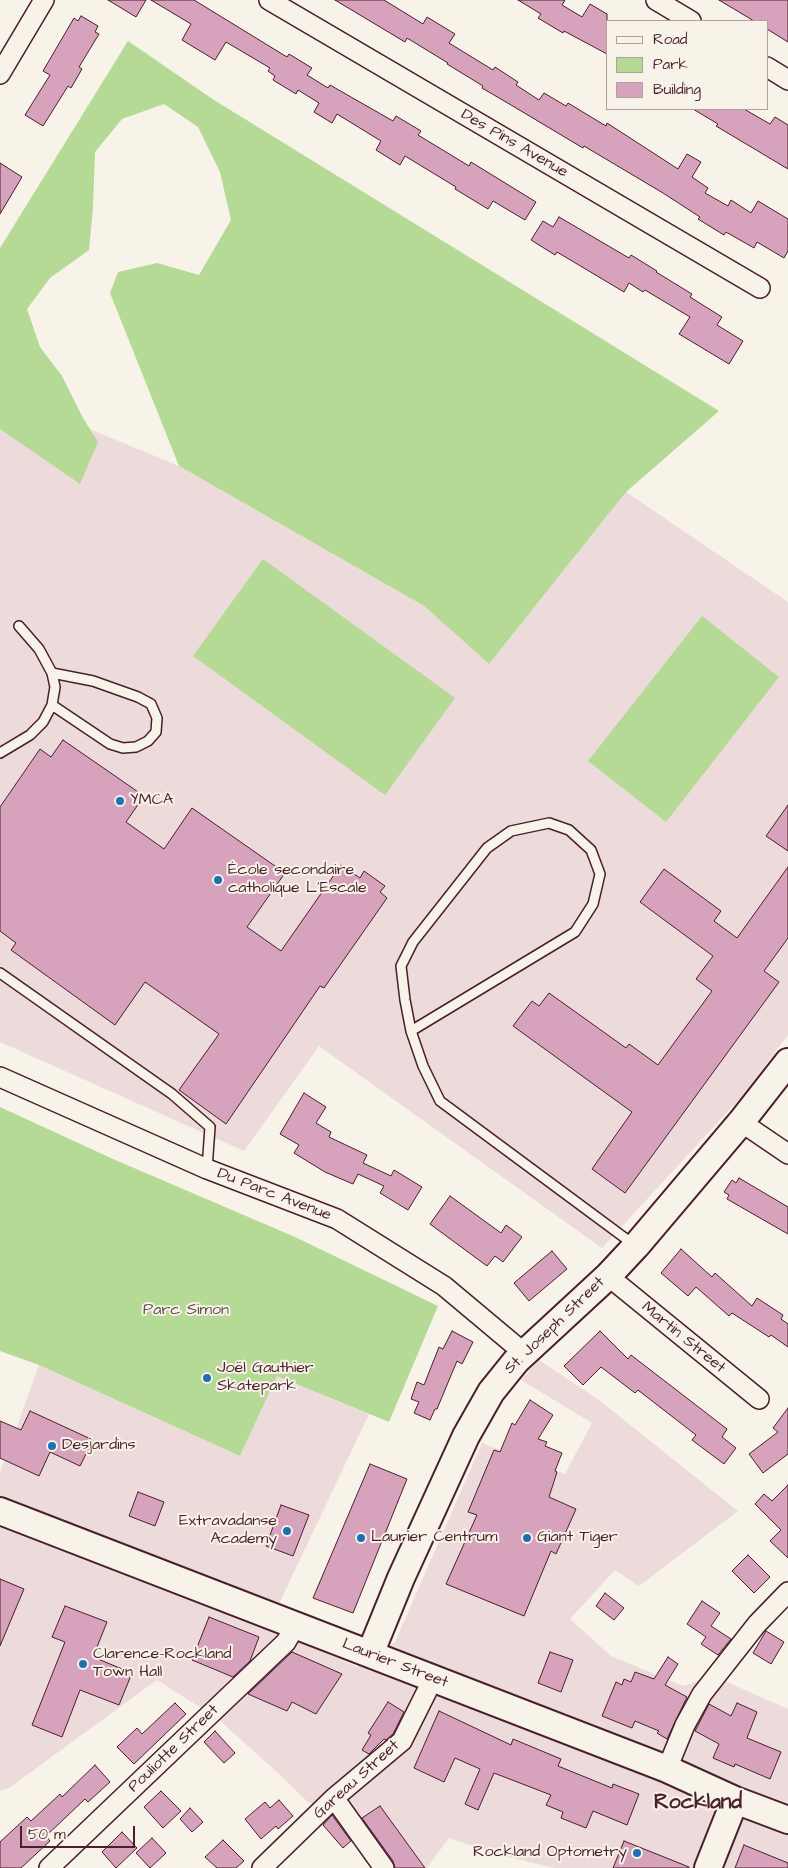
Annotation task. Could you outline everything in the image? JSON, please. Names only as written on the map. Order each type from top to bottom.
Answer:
[{"type":"main road","name":"St. Joseph Street","points":[[370,1654],[401,1578],[466,1436],[491,1392],[524,1352],[608,1276],[636,1246],[741,1122],[788,1062]]},
{"type":"main road","name":"Laurier Street","points":[[0,1511],[667,1769],[735,1800],[788,1820]]},
{"type":"main road","points":[[708,1868],[735,1800]]},
{"type":"street","points":[[0,74],[44,0]]},
{"type":"street","name":"Des Pins Avenue","points":[[269,0],[760,288]]},
{"type":"street","points":[[656,0],[689,20]]},
{"type":"street","points":[[768,68],[788,80]]},
{"type":"street","name":"Du Parc Avenue","points":[[0,1077],[207,1169],[337,1219],[444,1286],[524,1352]]},
{"type":"street","points":[[741,1122],[788,1154]]},
{"type":"street","name":"Martin Street","points":[[608,1276],[759,1399]]},
{"type":"street","points":[[667,1769],[685,1725],[702,1694],[757,1624],[788,1592]]},
{"type":"street","name":"Pouliotte Street","points":[[49,1868],[286,1642],[295,1626]]},
{"type":"street","name":"Gareau Street","points":[[262,1868],[334,1798],[402,1741],[433,1679]]},
{"type":"street","points":[[334,1798],[384,1868]]},
{"type":"lane","points":[[0,753],[30,735],[43,722],[52,705],[55,687],[52,674],[38,649],[19,626]]},
{"type":"lane","points":[[52,674],[92,681],[138,697],[150,704],[157,718],[156,732],[148,741],[136,747],[123,748],[110,744],[52,705]]},
{"type":"lane","points":[[411,1031],[575,932],[593,904],[600,874],[591,850],[569,830],[549,822],[511,831],[487,848],[456,887],[413,942],[401,966],[411,1031],[423,1066],[440,1101],[636,1246]]},
{"type":"lane","points":[[0,973],[172,1094],[210,1127],[207,1169]]},
{"type":"shaded area","points":[[0,392],[179,466],[424,606],[489,664],[626,492],[788,602],[788,1035],[743,1095],[602,1248],[319,1046],[244,1151],[0,1042]]},
{"type":"shaded area","points":[[539,1360],[599,1400],[738,1511],[639,1586],[615,1570],[570,1619],[611,1656],[683,1686],[713,1676],[788,1709],[788,1868],[554,1868],[496,1854],[449,1838],[427,1868],[390,1868],[346,1811],[308,1802],[217,1718],[157,1680],[9,1788],[0,1791],[0,1473],[39,1365],[240,1456],[277,1376],[369,1414],[268,1627],[357,1667],[395,1642],[482,1443],[565,1474],[592,1423],[521,1380]]},
{"type":"green space","points":[[128,41],[214,100],[719,411],[626,492],[489,664],[424,606],[179,466],[110,293],[118,272],[157,263],[199,275],[231,220],[220,172],[198,127],[164,104],[122,119],[95,152],[89,250],[50,278],[27,309],[40,347],[62,376],[83,418],[98,442],[80,484],[0,429],[0,248]]},
{"type":"green space","points":[[263,559],[455,698],[385,795],[193,656]]},
{"type":"green space","points":[[702,616],[779,677],[666,822],[588,761]]},
{"type":"green space","name":"Parc Simon","points":[[0,1107],[113,1159],[295,1237],[438,1306],[389,1422],[277,1376],[240,1456],[39,1365],[0,1351]]},
{"type":"building","points":[[108,0],[146,0],[136,17]]},
{"type":"building","points":[[151,0],[194,0],[287,57],[289,54],[312,68],[307,75],[328,88],[330,85],[393,121],[396,116],[421,131],[418,135],[469,166],[471,162],[536,202],[525,220],[493,201],[488,209],[405,156],[400,165],[376,150],[381,141],[337,114],[332,123],[314,112],[319,103],[298,90],[296,94],[273,80],[275,76],[268,71],[270,68],[226,42],[215,60],[182,40],[191,24]]},
{"type":"building","points":[[335,0],[384,0],[423,24],[427,17],[455,34],[449,43],[493,70],[495,67],[518,82],[516,85],[539,100],[544,93],[566,106],[568,103],[606,126],[607,123],[678,169],[687,154],[701,162],[692,177],[708,188],[705,193],[728,206],[731,200],[751,213],[758,201],[788,219],[788,251],[784,258],[757,242],[754,248],[726,232],[724,235],[698,219],[700,217],[663,193],[482,88],[483,86],[407,38],[405,42]]},
{"type":"building","points":[[518,0],[565,0],[562,5],[582,17],[590,4],[607,14],[606,53],[564,31],[563,33],[538,18],[541,14]]},
{"type":"building","points":[[719,0],[788,0],[788,42],[768,30],[768,20],[752,20]]},
{"type":"building","points":[[81,16],[98,26],[95,32],[99,34],[79,67],[82,69],[71,88],[68,86],[43,126],[25,115],[50,75],[43,71],[74,18],[78,21]]},
{"type":"building","points":[[695,110],[746,110],[770,124],[775,117],[788,125],[788,169],[716,126],[718,124]]},
{"type":"building","points":[[0,163],[22,177],[0,214]]},
{"type":"building","points":[[559,217],[629,258],[631,255],[692,294],[690,297],[722,317],[717,325],[743,341],[729,364],[679,334],[690,317],[645,290],[643,292],[629,283],[624,292],[557,252],[555,255],[531,240],[543,221],[553,227]]},
{"type":"building","points":[[63,740],[144,796],[126,822],[164,849],[192,808],[285,873],[247,927],[281,951],[341,865],[360,878],[364,871],[385,886],[380,892],[387,898],[324,988],[320,986],[226,1124],[179,1090],[219,1034],[145,982],[115,1025],[11,950],[16,943],[0,931],[0,807],[40,749],[51,757]]},
{"type":"building","points":[[788,805],[788,851],[766,836]]},
{"type":"building","points":[[788,867],[788,938],[764,971],[779,982],[625,1193],[592,1169],[632,1112],[513,1026],[532,1001],[539,1006],[549,993],[626,1048],[629,1044],[658,1065],[712,991],[696,979],[713,956],[640,902],[664,869],[721,911],[714,921],[737,938]]},
{"type":"building","points":[[304,1093],[326,1107],[316,1123],[331,1132],[329,1137],[367,1155],[363,1163],[391,1176],[394,1170],[422,1187],[408,1210],[380,1193],[384,1186],[358,1174],[353,1184],[325,1172],[294,1153],[299,1145],[280,1134]]},
{"type":"building","points":[[739,1178],[788,1207],[788,1234],[727,1199],[729,1195],[724,1192],[732,1180],[736,1183]]},
{"type":"building","points":[[450,1196],[501,1233],[506,1225],[522,1237],[503,1262],[495,1256],[487,1266],[430,1224]]},
{"type":"building","points":[[681,1249],[712,1277],[715,1273],[752,1306],[757,1298],[783,1315],[781,1319],[788,1324],[788,1347],[732,1313],[729,1316],[696,1287],[688,1296],[661,1273]]},
{"type":"building","points":[[552,1251],[567,1269],[529,1301],[514,1283]]},
{"type":"building","points":[[452,1331],[473,1342],[462,1364],[457,1361],[437,1409],[435,1409],[430,1420],[414,1413],[419,1402],[411,1399],[417,1382],[424,1385],[439,1347],[443,1349]]},
{"type":"building","points":[[600,1331],[628,1359],[631,1355],[727,1429],[722,1437],[736,1448],[724,1464],[692,1440],[696,1435],[638,1390],[635,1393],[601,1367],[583,1385],[564,1366]]},
{"type":"building","name":"Giant Tiger","points":[[530,1400],[553,1415],[538,1439],[547,1442],[545,1446],[562,1453],[555,1471],[557,1472],[549,1497],[576,1509],[556,1554],[551,1551],[524,1616],[446,1584],[477,1515],[468,1512],[494,1450],[500,1452],[512,1423],[515,1425]]},
{"type":"building","points":[[788,1408],[788,1454],[763,1473],[749,1454],[778,1432],[773,1428]]},
{"type":"building","name":"Desjardins","points":[[30,1411],[93,1440],[80,1466],[50,1452],[39,1476],[0,1458],[0,1421],[21,1430]]},
{"type":"building","name":"Laurier Centrum","points":[[370,1464],[407,1479],[353,1613],[313,1598]]},
{"type":"building","points":[[788,1485],[788,1558],[770,1541],[781,1530],[755,1504],[764,1494],[772,1501]]},
{"type":"building","points":[[138,1492],[164,1502],[155,1526],[129,1516]]},
{"type":"building","name":"Extravadanse Academy","points":[[281,1505],[309,1515],[293,1556],[266,1546]]},
{"type":"building","points":[[748,1555],[770,1577],[754,1593],[732,1571]]},
{"type":"building","points":[[0,1579],[24,1589],[0,1646]]},
{"type":"building","points":[[605,1593],[624,1608],[614,1620],[596,1606]]},
{"type":"building","points":[[702,1601],[720,1613],[711,1626],[731,1639],[718,1655],[701,1644],[706,1637],[687,1624]]},
{"type":"building","name":"Clarence-Rockland Town Hall","points":[[65,1606],[107,1622],[93,1657],[132,1673],[119,1705],[80,1690],[62,1737],[32,1725],[65,1642],[52,1637]]},
{"type":"building","points":[[209,1617],[259,1637],[250,1661],[233,1677],[192,1660]]},
{"type":"building","points":[[766,1631],[784,1642],[771,1664],[753,1653]]},
{"type":"building","points":[[292,1652],[342,1674],[316,1714],[292,1702],[287,1711],[248,1694]]},
{"type":"building","points":[[550,1652],[573,1660],[561,1692],[538,1683]]},
{"type":"building","points":[[668,1657],[678,1664],[665,1685],[687,1697],[667,1739],[657,1733],[659,1731],[635,1721],[632,1728],[602,1716],[616,1682],[622,1685],[624,1679],[631,1682],[635,1672],[654,1679]]},
{"type":"building","points":[[388,1702],[404,1712],[393,1734],[386,1740],[384,1739],[369,1754],[362,1750],[371,1735],[368,1733]]},
{"type":"building","points":[[175,1703],[186,1714],[134,1764],[117,1747],[137,1728],[142,1734]]},
{"type":"building","points":[[737,1703],[757,1712],[747,1738],[781,1752],[770,1779],[735,1764],[734,1767],[713,1758],[719,1744],[695,1731],[709,1704],[731,1716]]},
{"type":"building","points":[[439,1711],[511,1745],[513,1739],[561,1759],[558,1766],[612,1788],[613,1784],[639,1794],[627,1825],[593,1811],[586,1828],[561,1818],[563,1812],[546,1805],[551,1795],[494,1773],[478,1810],[465,1804],[480,1769],[455,1758],[444,1782],[414,1768]]},
{"type":"building","points":[[215,1731],[235,1753],[224,1763],[204,1742]]},
{"type":"building","points":[[95,1765],[110,1782],[88,1802],[85,1799],[46,1836],[50,1841],[21,1868],[0,1868],[0,1842],[27,1817],[31,1821],[60,1794],[62,1797]]},
{"type":"building","points":[[161,1791],[181,1811],[163,1828],[144,1807]]},
{"type":"building","points":[[279,1800],[293,1816],[278,1829],[276,1826],[261,1839],[245,1819],[265,1802],[270,1808]]},
{"type":"building","points":[[380,1806],[425,1868],[395,1868],[393,1861],[362,1818]]},
{"type":"building","points":[[190,1808],[203,1822],[192,1832],[180,1819]]},
{"type":"building","points":[[332,1815],[351,1841],[343,1848],[323,1825]]},
{"type":"building","points":[[122,1832],[137,1848],[116,1868],[102,1852]]},
{"type":"building","points":[[152,1838],[166,1853],[150,1868],[136,1853]]},
{"type":"building","points":[[223,1840],[244,1861],[236,1868],[217,1868],[205,1857]]},
{"type":"building","name":"Rockland Optometry","points":[[624,1841],[689,1867],[689,1868],[613,1868]]},
{"type":"building","points":[[744,1845],[788,1863],[788,1868],[735,1868]]},
{"type":"place","name":"YMCA","points":[[120,801]]},
{"type":"place","name":"École secondaire catholique L'Escale","points":[[218,880]]},
{"type":"place","name":"Joël Gauthier Skatepark","points":[[207,1378]]},
{"type":"place","name":"Desjardins","points":[[52,1446]]},
{"type":"place","name":"Extravadanse Academy","points":[[287,1531]]},
{"type":"place","name":"Laurier Centrum","points":[[361,1538]]},
{"type":"place","name":"Giant Tiger","points":[[527,1538]]},
{"type":"place","name":"Clarence-Rockland Town Hall","points":[[83,1664]]},
{"type":"place","name":"Rockland Optometry","points":[[637,1853]]},
{"type":"district","name":"Rockland","points":[[698,1804]]}]
